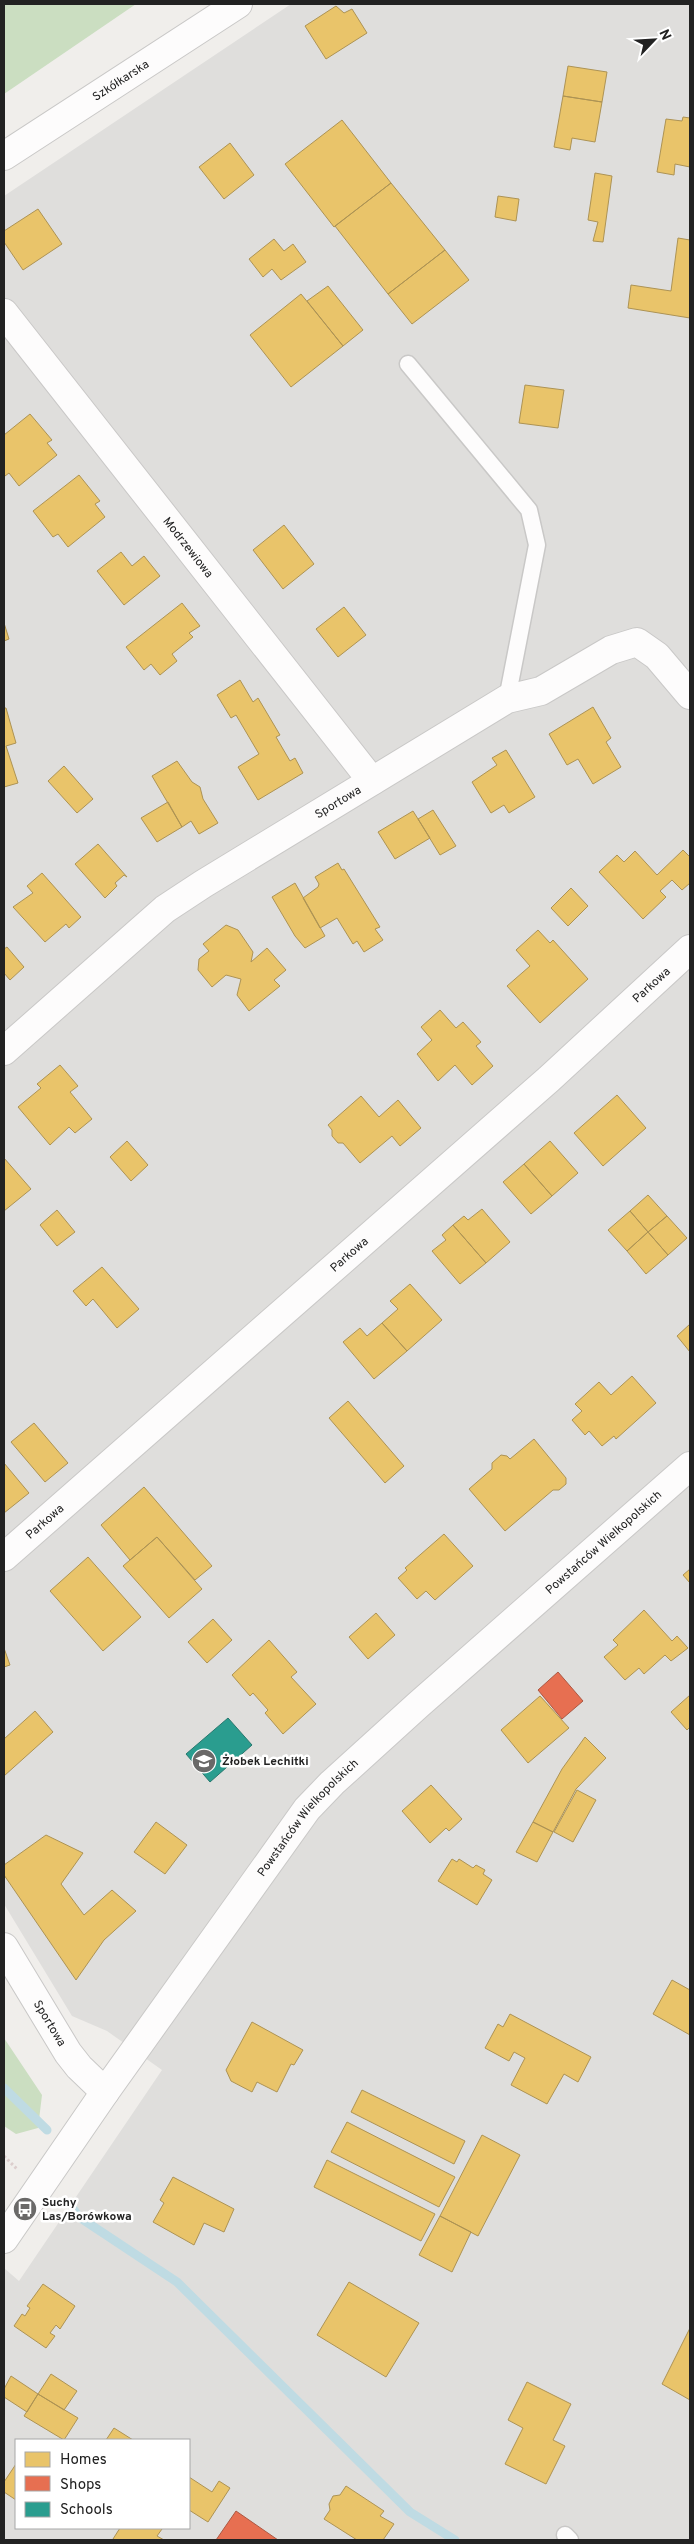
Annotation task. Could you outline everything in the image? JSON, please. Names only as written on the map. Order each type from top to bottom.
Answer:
[{"type":"street","name":"Szkółkarska","points":[[4,156],[238,4]]},
{"type":"street","name":"Modrzewiowa","points":[[4,313],[372,781]]},
{"type":"street","name":"Sportowa","points":[[4,1051],[165,909],[507,698],[541,691],[611,650],[637,642],[657,656],[690,695]]},
{"type":"street","name":"Parkowa","points":[[4,1558],[549,1079],[690,949]]},
{"type":"street","name":"Powstańców Wielkopolskich","points":[[4,2239],[105,2092],[307,1810],[332,1783],[418,1705],[690,1466]]},
{"type":"street","name":"Sportowa","points":[[4,1947],[68,2053],[79,2067],[105,2092]]},
{"type":"lane","points":[[408,364],[529,510],[537,545],[507,698]]},
{"type":"path","points":[[4,2156],[23,2175]]},
{"type":"shaded area","points":[[291,4],[690,4],[690,2540],[4,2540],[4,2268],[19,2281],[162,2070],[107,2031],[72,2016],[4,1904],[4,196]]},
{"type":"green space","points":[[4,4],[136,4],[4,94]]},
{"type":"green space","points":[[4,2038],[42,2095],[38,2128],[16,2134],[4,2126]]},
{"type":"building: Homes","points":[[336,6],[344,13],[352,9],[367,33],[326,59],[305,26]]},
{"type":"building: Homes","points":[[568,66],[607,72],[602,102],[563,96]]},
{"type":"building: Homes","points":[[563,96],[602,102],[595,142],[572,138],[570,150],[554,147]]},
{"type":"building: Homes","points":[[683,117],[690,118],[690,167],[675,164],[674,175],[657,172],[666,119],[682,121]]},
{"type":"building: Homes","points":[[342,120],[391,183],[334,227],[285,164]]},
{"type":"building: Homes","points":[[230,143],[254,175],[224,199],[199,167]]},
{"type":"building: Homes","points":[[595,173],[612,176],[603,242],[593,241],[598,222],[588,220]]},
{"type":"building: Homes","points":[[391,183],[445,250],[388,294],[335,226]]},
{"type":"building: Homes","points":[[498,196],[519,199],[516,221],[495,217]]},
{"type":"building: Homes","points":[[38,209],[62,244],[23,270],[4,242],[4,231]]},
{"type":"building: Homes","points":[[678,238],[690,240],[690,318],[628,308],[631,285],[671,291]]},
{"type":"building: Homes","points":[[274,239],[284,251],[293,244],[306,262],[281,280],[272,269],[263,277],[249,259]]},
{"type":"building: Homes","points":[[445,250],[469,280],[412,324],[388,294]]},
{"type":"building: Homes","points":[[328,286],[363,330],[343,346],[307,301]]},
{"type":"building: Homes","points":[[301,294],[343,346],[291,387],[250,335]]},
{"type":"building: Homes","points":[[525,385],[564,390],[558,428],[519,423]]},
{"type":"building: Homes","points":[[30,414],[52,440],[47,443],[57,455],[19,486],[9,473],[5,476],[4,474],[4,435]]},
{"type":"building: Homes","points":[[79,475],[100,501],[95,504],[105,517],[68,547],[58,534],[53,537],[33,511]]},
{"type":"building: Homes","points":[[284,525],[314,564],[283,589],[253,550]]},
{"type":"building: Homes","points":[[121,552],[132,566],[144,556],[160,576],[124,605],[97,571]]},
{"type":"building: Homes","points":[[182,603],[200,626],[189,633],[193,637],[172,654],[177,661],[160,675],[151,664],[144,670],[126,647]]},
{"type":"building: Homes","points":[[344,607],[366,635],[338,657],[316,629]]},
{"type":"building: Homes","points":[[4,623],[9,639],[4,641]]},
{"type":"building: Homes","points":[[240,680],[253,702],[258,698],[280,735],[276,737],[290,761],[295,758],[303,773],[258,800],[238,767],[259,754],[236,715],[231,718],[217,695]]},
{"type":"building: Homes","points":[[593,707],[611,738],[606,742],[621,767],[593,784],[578,759],[567,765],[549,734]]},
{"type":"building: Homes","points":[[4,708],[6,708],[16,743],[6,746],[18,783],[4,787]]},
{"type":"building: Homes","points":[[506,750],[535,797],[509,813],[504,805],[491,813],[472,782],[497,765],[492,758]]},
{"type":"building: Homes","points":[[177,761],[192,782],[200,787],[203,799],[218,823],[199,834],[191,821],[182,827],[152,776]]},
{"type":"building: Homes","points":[[64,766],[93,799],[77,813],[48,781]]},
{"type":"building: Homes","points":[[168,802],[182,827],[157,842],[141,818]]},
{"type":"building: Homes","points":[[433,810],[456,846],[440,855],[418,819]]},
{"type":"building: Homes","points":[[413,811],[430,838],[395,859],[378,832]]},
{"type":"building: Homes","points":[[98,844],[127,877],[124,875],[115,883],[117,886],[105,898],[75,864]]},
{"type":"building: Homes","points":[[683,850],[690,857],[690,883],[682,890],[672,880],[660,891],[666,897],[643,919],[599,872],[617,855],[624,862],[635,851],[657,875]]},
{"type":"building: Homes","points":[[338,863],[342,870],[344,869],[380,927],[375,929],[383,940],[364,952],[357,941],[353,944],[337,918],[320,928],[303,898],[318,887],[319,884],[315,877]]},
{"type":"building: Homes","points":[[42,873],[81,917],[69,928],[66,924],[45,942],[13,907],[33,893],[27,886]]},
{"type":"building: Homes","points":[[295,883],[325,936],[305,948],[295,936],[272,897]]},
{"type":"building: Homes","points":[[571,888],[588,906],[568,926],[551,908]]},
{"type":"building: Homes","points":[[226,925],[238,930],[253,952],[251,962],[267,948],[286,970],[274,980],[280,986],[249,1011],[237,995],[241,979],[226,975],[212,987],[198,970],[199,959],[209,951],[203,944]]},
{"type":"building: Homes","points":[[538,930],[550,943],[553,940],[588,979],[540,1023],[507,986],[530,966],[516,950]]},
{"type":"building: Homes","points":[[7,947],[24,967],[10,980],[4,973],[4,949]]},
{"type":"building: Homes","points":[[440,1010],[456,1028],[463,1022],[481,1042],[476,1046],[493,1066],[472,1085],[455,1065],[438,1081],[417,1054],[432,1040],[421,1027]]},
{"type":"building: Homes","points":[[60,1065],[78,1086],[70,1092],[92,1119],[75,1133],[69,1127],[50,1145],[18,1107],[41,1088],[37,1084]]},
{"type":"building: Homes","points":[[617,1095],[646,1128],[603,1166],[574,1133]]},
{"type":"building: Homes","points":[[361,1096],[379,1117],[398,1100],[421,1128],[400,1146],[392,1136],[360,1163],[343,1143],[338,1143],[332,1136],[332,1130],[328,1125]]},
{"type":"building: Homes","points":[[127,1141],[148,1165],[131,1181],[110,1157]]},
{"type":"building: Homes","points":[[550,1141],[578,1173],[552,1196],[524,1164]]},
{"type":"building: Homes","points":[[4,1158],[31,1189],[4,1211]]},
{"type":"building: Homes","points":[[524,1164],[552,1196],[531,1214],[503,1182]]},
{"type":"building: Homes","points":[[648,1195],[667,1216],[648,1232],[630,1211]]},
{"type":"building: Homes","points":[[482,1209],[510,1242],[486,1263],[453,1225],[464,1216],[468,1220]]},
{"type":"building: Homes","points":[[57,1210],[75,1232],[57,1246],[40,1225]]},
{"type":"building: Homes","points":[[630,1211],[648,1232],[627,1251],[608,1230]]},
{"type":"building: Homes","points":[[667,1216],[687,1238],[668,1255],[648,1232]]},
{"type":"building: Homes","points":[[453,1225],[486,1263],[460,1284],[432,1251],[446,1240],[442,1235]]},
{"type":"building: Homes","points":[[648,1232],[668,1255],[646,1274],[627,1251]]},
{"type":"building: Homes","points":[[102,1267],[139,1309],[117,1328],[93,1299],[86,1306],[73,1291]]},
{"type":"building: Homes","points":[[410,1284],[442,1320],[407,1351],[382,1323],[398,1309],[390,1301]]},
{"type":"building: Homes","points":[[382,1323],[407,1351],[374,1379],[343,1342],[360,1328],[367,1336]]},
{"type":"building: Homes","points":[[690,1324],[690,1352],[677,1336]]},
{"type":"building: Homes","points":[[632,1376],[656,1403],[616,1439],[614,1436],[602,1446],[589,1431],[585,1435],[572,1420],[582,1411],[575,1404],[599,1382],[611,1395]]},
{"type":"building: Homes","points":[[348,1401],[404,1466],[385,1483],[329,1418]]},
{"type":"building: Homes","points":[[34,1423],[68,1463],[45,1482],[11,1442]]},
{"type":"building: Homes","points":[[534,1439],[566,1478],[566,1484],[559,1490],[553,1490],[505,1531],[469,1489],[492,1469],[492,1463],[501,1455],[507,1456],[510,1459]]},
{"type":"building: Homes","points":[[4,1463],[29,1493],[4,1513]]},
{"type":"building: Homes","points":[[144,1487],[212,1566],[195,1580],[157,1537],[130,1560],[101,1525]]},
{"type":"building: Homes","points":[[444,1534],[473,1566],[435,1600],[426,1591],[417,1599],[398,1578],[407,1570],[405,1568]]},
{"type":"building: Homes","points":[[157,1537],[202,1589],[169,1618],[123,1566]]},
{"type":"building: Homes","points":[[88,1557],[141,1617],[103,1651],[50,1591]]},
{"type":"building: Homes","points":[[690,1569],[690,1583],[683,1575]]},
{"type":"building: Homes","points":[[644,1610],[672,1641],[677,1636],[688,1648],[671,1661],[665,1655],[644,1674],[639,1668],[625,1680],[604,1657],[618,1645],[613,1640]]},
{"type":"building: Homes","points":[[376,1613],[395,1635],[368,1659],[349,1637]]},
{"type":"building: Homes","points":[[213,1619],[232,1640],[207,1663],[188,1642]]},
{"type":"building: Homes","points":[[269,1640],[297,1672],[291,1677],[316,1704],[283,1734],[265,1713],[268,1710],[253,1693],[250,1696],[232,1675]]},
{"type":"building: Homes","points":[[4,1648],[10,1665],[4,1667]]},
{"type":"building: Homes","points":[[690,1695],[690,1727],[687,1730],[671,1712]]},
{"type":"building: Homes","points":[[540,1696],[569,1728],[528,1763],[501,1730]]},
{"type":"building: Homes","points":[[35,1711],[53,1732],[4,1776],[4,1739]]},
{"type":"building: Homes","points":[[585,1737],[606,1758],[576,1789],[553,1832],[533,1822],[562,1769]]},
{"type":"building: Homes","points":[[431,1785],[462,1819],[449,1831],[446,1828],[430,1843],[402,1811]]},
{"type":"building: Homes","points":[[577,1790],[596,1800],[573,1842],[554,1832]]},
{"type":"building: Homes","points":[[156,1822],[187,1845],[165,1874],[134,1852]]},
{"type":"building: Homes","points":[[533,1822],[553,1832],[537,1862],[516,1852]]},
{"type":"building: Homes","points":[[46,1835],[83,1853],[61,1884],[84,1915],[112,1890],[136,1911],[104,1940],[76,1980],[4,1875],[4,1865]]},
{"type":"building: Homes","points":[[452,1859],[457,1862],[459,1859],[473,1868],[476,1865],[485,1870],[483,1874],[492,1880],[477,1905],[438,1881]]},
{"type":"building: Homes","points":[[672,1980],[690,1990],[690,2035],[653,2014]]},
{"type":"building: Homes","points":[[510,2014],[591,2057],[578,2082],[564,2074],[547,2104],[511,2085],[525,2058],[514,2052],[509,2061],[485,2048],[498,2024],[503,2027]]},
{"type":"building: Homes","points":[[252,2022],[303,2050],[294,2065],[291,2064],[277,2092],[257,2082],[252,2092],[231,2081],[226,2070]]},
{"type":"building: Homes","points":[[362,2090],[465,2141],[454,2164],[351,2112]]},
{"type":"building: Homes","points":[[347,2122],[455,2177],[439,2207],[331,2152]]},
{"type":"building: Homes","points":[[482,2135],[520,2155],[478,2236],[440,2216]]},
{"type":"building: Homes","points":[[327,2160],[435,2214],[421,2241],[314,2187]]},
{"type":"building: Homes","points":[[173,2177],[234,2209],[224,2232],[204,2223],[194,2245],[153,2222],[164,2203],[160,2200]]},
{"type":"building: Homes","points":[[440,2216],[471,2232],[452,2272],[419,2255]]},
{"type":"building: Homes","points":[[349,2282],[419,2323],[386,2377],[317,2335]]},
{"type":"building: Homes","points":[[43,2284],[75,2306],[60,2329],[56,2325],[50,2333],[55,2336],[46,2348],[14,2326],[22,2314],[25,2316],[30,2308],[27,2306]]},
{"type":"building: Homes","points":[[690,2328],[690,2400],[662,2384]]},
{"type":"building: Homes","points":[[51,2374],[77,2391],[64,2410],[38,2394]]},
{"type":"building: Homes","points":[[11,2376],[38,2394],[27,2412],[4,2397],[4,2389]]},
{"type":"building: Homes","points":[[527,2382],[571,2404],[553,2440],[565,2446],[546,2484],[505,2464],[523,2428],[508,2420]]},
{"type":"building: Homes","points":[[38,2394],[78,2418],[65,2439],[62,2439],[24,2416]]},
{"type":"building: Homes","points":[[114,2428],[131,2439],[107,2439]]},
{"type":"building: Homes","points":[[15,2466],[15,2499],[4,2492],[4,2482]]},
{"type":"building: Homes","points":[[190,2478],[212,2492],[219,2481],[230,2488],[208,2522],[190,2511]]},
{"type":"building: Homes","points":[[346,2486],[384,2511],[380,2516],[394,2524],[383,2540],[357,2540],[324,2519],[330,2510],[329,2504],[333,2496],[340,2495]]},
{"type":"building: Homes","points":[[119,2529],[162,2529],[157,2536],[164,2540],[115,2540],[113,2539]]},
{"type":"building: Shops","points":[[558,1672],[583,1701],[562,1719],[538,1690]]},
{"type":"building: Shops","points":[[236,2511],[278,2540],[216,2540]]},
{"type":"building: Schools","points":[[228,1718],[252,1745],[210,1782],[186,1754]]},
{"type":"waterway","points":[[4,2088],[47,2130]]},
{"type":"waterway","points":[[74,2210],[79,2217],[177,2282],[410,2512],[455,2540]]},
{"type":"place","name":"Żłobek Lechitki","points":[[204,1761]]},
{"type":"place","name":"Suchy Las/Borówkowa","points":[[25,2209]]}]
